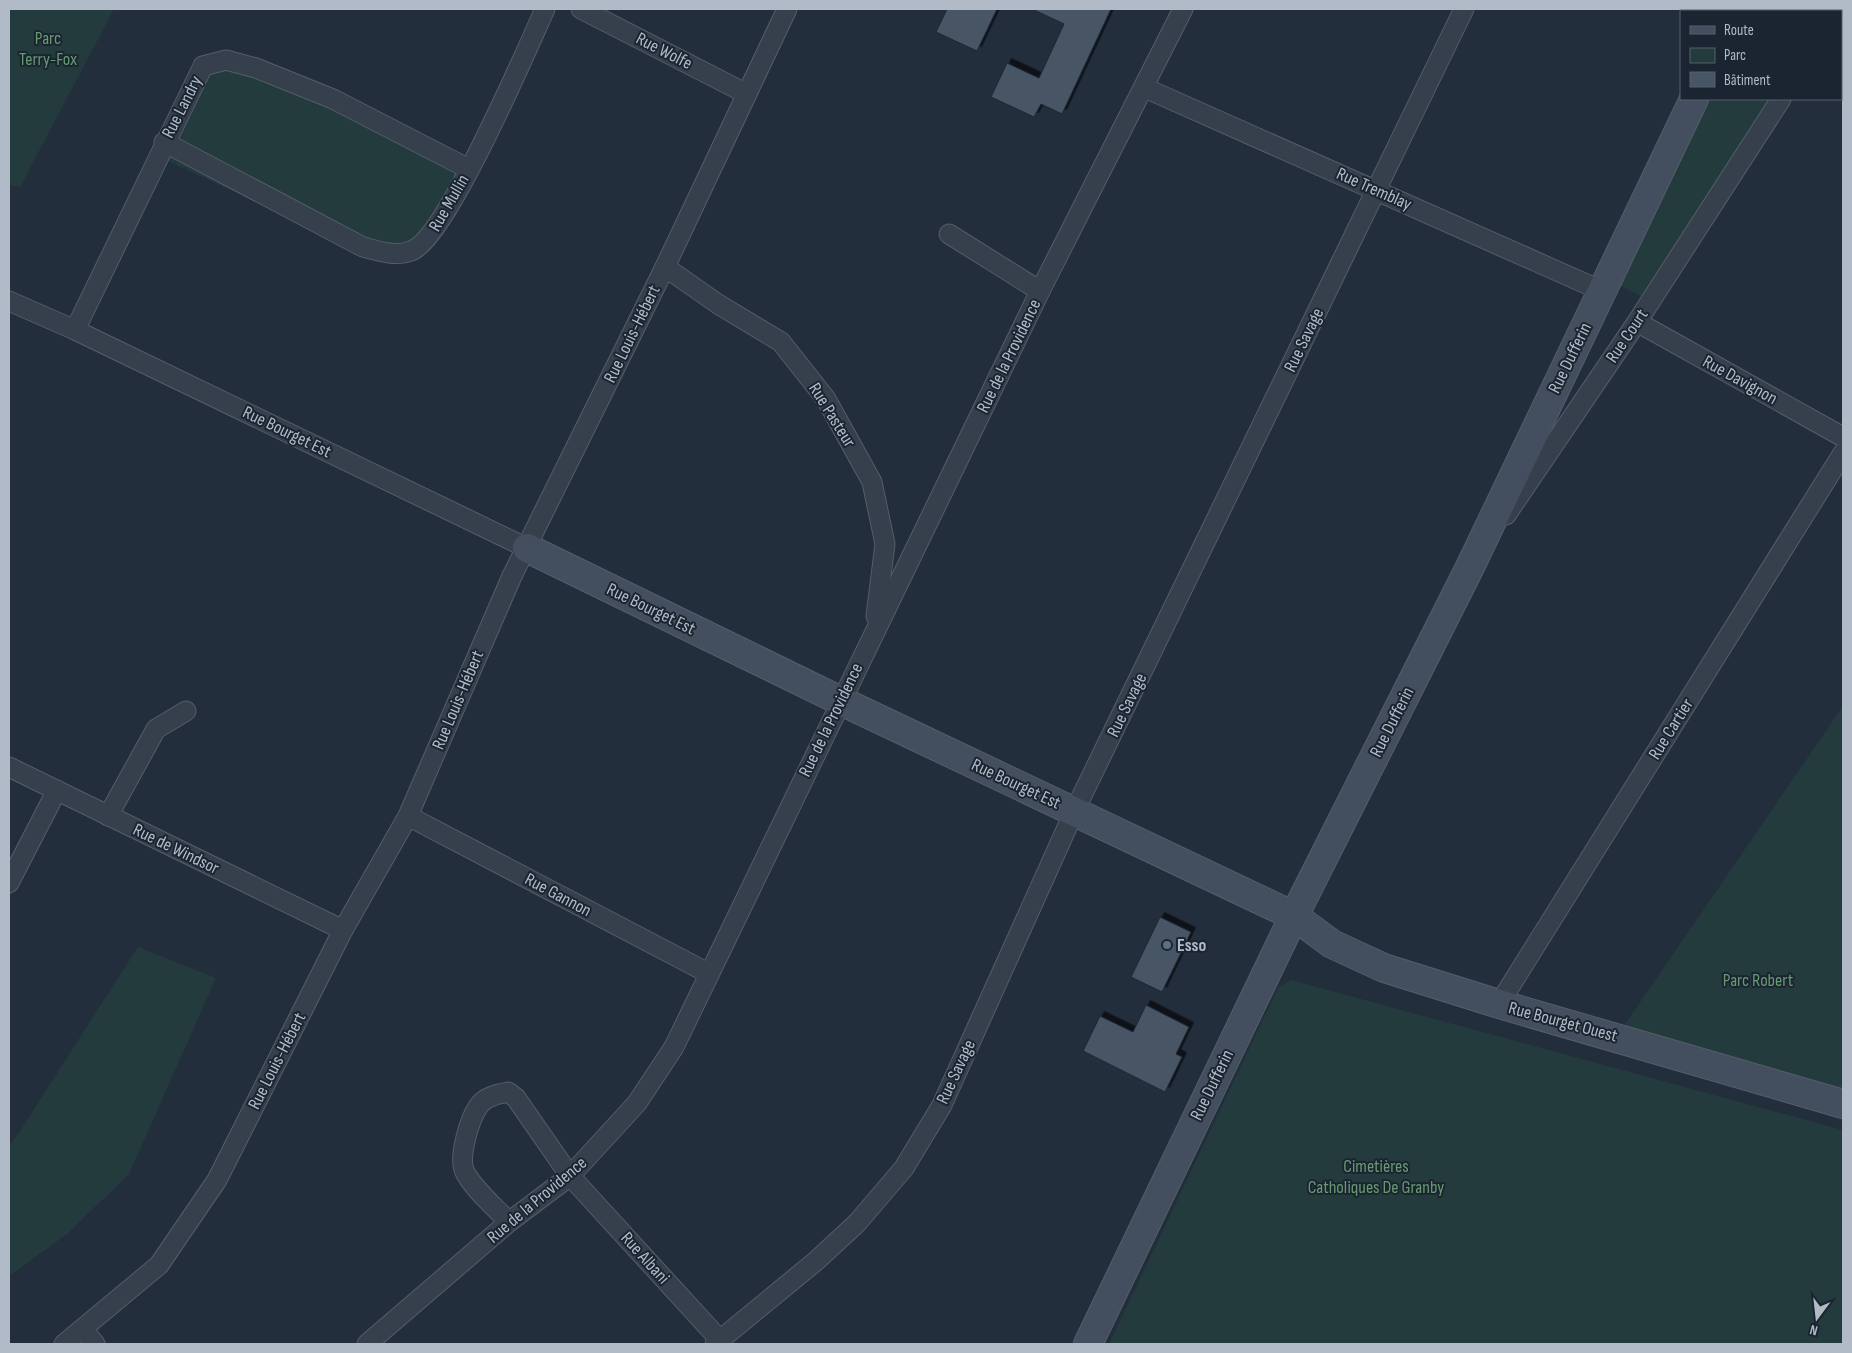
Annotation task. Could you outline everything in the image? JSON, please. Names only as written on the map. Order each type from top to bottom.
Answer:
[{"type":"street","name":"Rue Mullin","points":[[164,142],[362,247],[389,254],[411,251],[424,244],[469,169],[498,113],[545,9]]},
{"type":"street","name":"Rue Wolfe","points":[[581,9],[747,94]]},
{"type":"street","name":"Rue Louis-Hébert","points":[[64,1344],[159,1266],[217,1180],[343,930],[408,816],[512,576],[665,267],[786,9]]},
{"type":"street","name":"Rue de la Providence","points":[[367,1344],[509,1222],[570,1176],[637,1103],[674,1047],[874,630],[1040,291],[1145,88],[1183,9]]},
{"type":"street","name":"Rue Savage","points":[[718,1342],[816,1261],[857,1222],[904,1168],[942,1105],[1074,812],[1464,9]]},
{"type":"street","name":"Rue Landry","points":[[75,330],[164,142],[203,66],[226,60],[256,68],[333,99],[469,169]]},
{"type":"street","name":"Rue Tremblay","points":[[1145,88],[1602,291]]},
{"type":"street","name":"Rue Dufferin","points":[[1088,1344],[1294,916],[1469,569],[1694,100]]},
{"type":"street","name":"Rue Court","points":[[1469,569],[1637,322],[1780,100]]},
{"type":"street","points":[[949,234],[1040,291]]},
{"type":"street","name":"Rue Pasteur","points":[[665,267],[718,304],[781,342],[826,399],[872,482],[885,544],[874,630]]},
{"type":"street","name":"Rue Bourget Est","points":[[9,301],[75,330],[841,701],[1294,916]]},
{"type":"street","name":"Rue Davignon","points":[[1637,322],[1843,437]]},
{"type":"street","name":"Rue Cartier","points":[[1500,1004],[1843,454]]},
{"type":"street","points":[[108,816],[156,729],[186,711]]},
{"type":"street","name":"Rue de Windsor","points":[[9,767],[343,930]]},
{"type":"street","points":[[9,883],[56,790]]},
{"type":"street","name":"Rue Gannon","points":[[408,816],[708,973]]},
{"type":"street","name":"Rue Bourget Ouest","points":[[1294,916],[1332,944],[1384,968],[1500,1004],[1843,1104]]},
{"type":"street","name":"Rue Albani","points":[[509,1222],[469,1179],[462,1160],[468,1130],[478,1107],[488,1098],[508,1092],[516,1098],[570,1176],[718,1342]]},
{"type":"street","points":[[83,1329],[95,1344]]},
{"type":"green space","name":"Parc Terry-Fox","points":[[9,9],[114,9],[20,187],[9,185]]},
{"type":"green space","points":[[1740,9],[1836,9],[1836,10]]},
{"type":"green space","points":[[204,67],[267,74],[464,176],[436,242],[399,259],[369,254],[155,155]]},
{"type":"green space","points":[[1696,100],[1778,100],[1650,301],[1607,279]]},
{"type":"green space","name":"Parc Robert","points":[[1843,706],[1843,1090],[1621,1030]]},
{"type":"green space","points":[[138,947],[216,978],[129,1174],[67,1234],[9,1276],[9,1146]]},
{"type":"green space","name":"Cimetières Catholiques De Granby","points":[[1291,980],[1843,1130],[1843,1344],[1109,1344],[1278,988]]},
{"type":"building","points":[[947,9],[997,9],[977,51],[936,32]]},
{"type":"building","points":[[1032,9],[1111,9],[1062,114],[1041,104],[1034,117],[991,97],[1007,63],[1039,78],[1064,24]]},
{"type":"building","points":[[1160,917],[1191,932],[1162,992],[1131,977]]},
{"type":"building","points":[[1146,1005],[1189,1027],[1176,1054],[1182,1057],[1165,1092],[1083,1051],[1100,1016],[1133,1032]]},
{"type":"place","name":"Esso","points":[[1167,945]]}]
